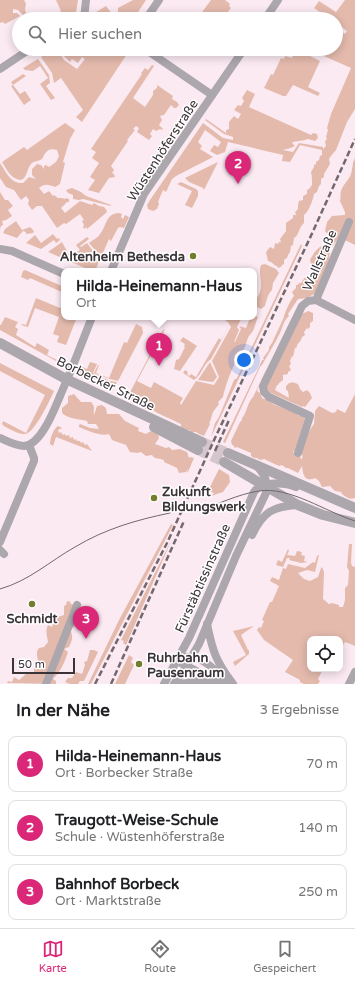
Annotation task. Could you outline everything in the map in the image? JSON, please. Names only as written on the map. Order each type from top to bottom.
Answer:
[{"type":"street","points":[[85,12],[86,0]]},
{"type":"street","points":[[151,12],[159,0]]},
{"type":"street","points":[[270,12],[278,0]]},
{"type":"street","points":[[0,69],[20,56]]},
{"type":"street","points":[[155,56],[212,95]]},
{"type":"street","name":"Wüstenhöferstraße","points":[[112,268],[144,194],[239,56]]},
{"type":"street","name":"Wallstraße","points":[[298,453],[310,416],[269,398],[264,393],[263,388],[302,306],[308,301],[316,300],[349,222]]},
{"type":"street","points":[[0,249],[12,251],[61,273]]},
{"type":"street","points":[[316,300],[355,320]]},
{"type":"street","points":[[0,438],[19,445],[29,445],[36,441],[41,435],[60,396],[91,320]]},
{"type":"street","name":"Borbecker Straße","points":[[0,343],[66,379],[200,446],[150,425],[64,385],[0,352]]},
{"type":"street","points":[[0,542],[34,459],[29,445]]},
{"type":"street","points":[[351,506],[255,464],[226,458],[265,486],[298,506],[323,515],[355,523]]},
{"type":"street","points":[[255,464],[263,474],[265,486]]},
{"type":"street","points":[[265,486],[291,485],[321,498],[351,506]]},
{"type":"street","name":"Fürstäbtissinstraße","points":[[164,684],[191,634],[254,492],[258,487],[265,486],[265,495],[235,558],[192,657],[174,684]]},
{"type":"street","points":[[235,558],[246,544],[257,524],[264,515],[277,508],[298,506]]},
{"type":"street","points":[[46,684],[77,605]]},
{"type":"street","name":"Fürstäbtissinstraße","points":[[207,624],[214,655],[233,684]]},
{"type":"street","points":[[177,661],[183,658],[192,657]]},
{"type":"street","name":"Fürstäbtissinstraße","points":[[192,657],[202,660],[233,684]]},
{"type":"street","points":[[177,661],[226,684]]},
{"type":"street","points":[[349,684],[355,672]]},
{"type":"street","points":[[182,684],[197,681],[216,680]]},
{"type":"shaded area","points":[[0,0],[24,0],[26,4],[26,12],[20,12],[13,9],[12,20],[5,24],[3,22],[0,23]]},
{"type":"shaded area","points":[[56,0],[78,0],[76,12],[60,12],[61,11]]},
{"type":"shaded area","points":[[133,0],[146,0],[138,12],[118,12],[118,8]]},
{"type":"shaded area","points":[[211,0],[225,0],[230,4],[229,6],[231,8],[228,12],[202,12]]},
{"type":"shaded area","points":[[345,0],[355,0],[355,109],[347,122],[336,150],[329,159],[330,164],[324,174],[324,177],[321,179],[321,184],[317,192],[314,194],[309,208],[304,215],[304,223],[294,238],[293,245],[291,246],[287,258],[284,260],[284,264],[278,268],[268,261],[266,252],[270,247],[274,249],[275,243],[278,244],[281,242],[280,239],[286,231],[286,223],[293,218],[293,215],[296,215],[295,212],[298,209],[299,201],[303,200],[303,196],[307,194],[307,190],[312,185],[311,172],[314,165],[322,155],[322,150],[300,145],[290,162],[282,161],[283,155],[228,142],[225,152],[217,155],[210,151],[214,145],[218,147],[221,142],[205,130],[198,142],[202,146],[200,149],[213,157],[172,179],[166,192],[163,190],[157,209],[153,211],[148,209],[147,205],[150,200],[203,123],[223,138],[233,140],[233,137],[224,134],[205,120],[206,119],[226,133],[226,130],[229,129],[229,122],[234,116],[238,119],[241,114],[234,110],[238,105],[241,106],[244,101],[242,98],[247,90],[255,94],[249,107],[311,135],[313,133],[317,134],[318,138],[315,141],[308,139],[293,142],[292,143],[295,146],[283,150],[293,152],[299,143],[323,147],[323,149],[326,146],[325,142],[327,138],[327,128],[331,114],[351,68],[324,56],[343,56],[343,33],[345,34],[347,31],[343,28],[343,12],[336,12]]},
{"type":"shaded area","points":[[319,1],[336,12],[320,12],[314,8]]},
{"type":"shaded area","points":[[106,6],[111,12],[96,12]]},
{"type":"shaded area","points":[[61,56],[64,60],[77,69],[85,59],[82,57],[78,63],[72,59],[70,62],[64,56],[126,56],[82,122],[76,117],[83,110],[61,78],[54,83],[52,73],[41,57]]},
{"type":"shaded area","points":[[285,56],[292,58],[293,56],[310,56],[320,61],[308,87],[320,93],[318,96],[293,85],[286,96],[264,88],[271,74],[273,75],[281,58],[284,59]]},
{"type":"shaded area","points":[[38,59],[49,75],[50,83],[46,86],[55,98],[51,100],[40,84],[48,78],[40,66],[33,71],[25,70],[23,68]]},
{"type":"shaded area","points":[[152,65],[154,66],[133,98],[145,107],[153,95],[153,91],[157,88],[157,85],[173,96],[172,99],[179,105],[174,108],[171,105],[164,115],[160,116],[162,120],[159,125],[163,129],[156,131],[153,129],[150,134],[152,136],[149,140],[137,132],[139,128],[136,126],[133,129],[135,130],[111,166],[114,170],[112,173],[115,177],[109,178],[99,193],[88,190],[95,180],[90,177],[99,163],[92,158],[96,152],[91,149],[142,74],[141,73],[145,68],[148,70]]},
{"type":"shaded area","points":[[23,74],[26,76],[13,85],[11,82]]},
{"type":"shaded area","points":[[13,85],[20,94],[25,91],[31,100],[24,105],[11,86]]},
{"type":"shaded area","points":[[65,123],[75,130],[70,139],[63,162],[65,163],[60,184],[55,187],[45,185],[39,188],[44,194],[49,191],[53,196],[54,195],[58,198],[69,199],[69,202],[61,208],[65,213],[80,201],[92,205],[94,203],[104,207],[107,211],[106,213],[87,229],[86,227],[84,229],[83,227],[84,225],[82,221],[84,220],[80,214],[66,224],[64,223],[57,228],[42,206],[37,206],[32,210],[28,204],[29,200],[26,196],[21,200],[14,190],[6,187],[0,178],[0,163],[9,177],[15,182],[23,183],[29,177],[36,179],[32,175],[32,169],[37,164],[41,165],[44,169],[44,166],[46,165],[49,167],[56,162],[59,156],[57,150],[49,150],[42,159],[32,163],[25,177],[21,180],[12,176],[2,162],[24,147],[27,150]]},
{"type":"shaded area","points":[[355,158],[355,245],[338,239],[330,249],[329,261],[320,292],[307,298],[298,299],[288,314],[289,316],[284,322],[276,341],[260,367],[225,443],[223,442],[294,296],[292,292],[296,288],[296,285],[301,283],[306,276],[315,276],[316,270],[314,265],[311,264],[310,260],[319,247],[331,242],[330,237],[325,231],[327,222],[332,216],[345,215],[340,201],[341,192],[351,174]]},
{"type":"shaded area","points":[[218,162],[204,190],[203,188],[189,182],[185,178]]},
{"type":"shaded area","points":[[181,182],[198,191],[198,196],[192,208],[185,205],[192,191],[177,184]]},
{"type":"shaded area","points":[[72,188],[86,196],[111,206],[83,199],[73,199],[73,195],[68,193],[66,190]]},
{"type":"shaded area","points":[[0,192],[5,200],[8,200],[13,206],[8,210],[12,216],[2,221],[3,225],[0,229]]},
{"type":"shaded area","points":[[114,214],[122,214],[121,217],[123,219],[125,215],[129,217],[124,228],[118,228],[111,241],[109,239],[96,268],[85,268],[48,252],[62,242],[69,255],[73,252],[74,254],[80,250],[76,245],[87,237],[89,239],[80,246],[81,247],[87,243],[93,251],[87,255],[88,256],[95,250],[89,243],[99,235],[109,218]]},
{"type":"shaded area","points":[[16,221],[22,230],[30,227],[34,231],[33,233],[26,234],[26,232],[23,231],[17,238],[3,233],[5,229]]},
{"type":"shaded area","points":[[53,234],[60,240],[56,243],[54,240],[41,249],[26,243],[35,235],[41,243]]},
{"type":"shaded area","points":[[301,244],[302,246],[211,437],[215,423],[219,417],[234,380],[237,378]]},
{"type":"shaded area","points":[[265,264],[276,269],[279,273],[273,283],[272,290],[268,295],[265,306],[261,309],[257,307],[257,298],[261,287],[261,265]]},
{"type":"shaded area","points":[[25,270],[61,286],[61,292],[30,278],[28,280],[21,277],[23,271]]},
{"type":"shaded area","points":[[36,298],[61,308],[61,320],[76,320],[66,345],[57,342],[59,336],[53,334],[59,317],[35,308],[28,327],[21,325],[26,325]]},
{"type":"shaded area","points":[[299,306],[272,358],[296,310]]},
{"type":"shaded area","points":[[308,311],[313,313],[313,321],[310,323],[310,327],[304,332],[305,335],[295,348],[293,357],[292,356],[290,361],[291,364],[289,366],[291,370],[288,374],[283,375],[283,380],[277,385],[275,390],[289,398],[286,386],[292,382],[298,384],[303,392],[307,390],[310,393],[312,398],[305,407],[302,407],[271,393],[267,390],[264,380],[302,314]]},
{"type":"shaded area","points":[[5,317],[18,322],[15,327],[18,329],[16,335],[35,347],[37,343],[49,350],[47,355],[57,360],[56,361],[0,330],[0,325]]},
{"type":"shaded area","points":[[225,320],[240,320],[237,327],[239,330],[234,342],[241,329],[239,326],[246,328],[249,320],[257,320],[253,332],[249,335],[242,354],[233,367],[226,384],[223,397],[218,402],[219,404],[213,412],[209,422],[210,424],[204,436],[196,432],[191,432],[190,430],[181,427],[181,424],[149,407],[146,409],[130,400],[131,397],[128,396],[163,330],[165,329],[137,381],[151,388],[154,382],[183,398],[180,403],[181,405],[196,381],[214,385],[219,377],[212,361],[231,327]]},
{"type":"shaded area","points":[[136,324],[142,327],[143,333],[118,381],[110,379],[94,373],[99,365],[96,373],[109,378],[124,342],[127,343]]},
{"type":"shaded area","points":[[229,326],[211,359],[208,361],[197,378],[194,380],[183,373],[185,370],[188,372],[187,374],[189,376],[191,374],[196,377],[219,338],[221,340]]},
{"type":"shaded area","points":[[183,337],[197,346],[180,371],[174,369],[176,360],[179,359],[185,347],[185,344],[180,341]]},
{"type":"shaded area","points":[[90,362],[97,364],[93,373],[110,381],[117,382],[114,388],[79,372],[82,367],[87,369]]},
{"type":"shaded area","points":[[210,362],[217,377],[213,382],[198,380]]},
{"type":"shaded area","points":[[0,363],[54,391],[37,423],[29,433],[23,434],[17,433],[4,426],[2,424],[3,421],[26,433],[45,395],[0,371]]},
{"type":"shaded area","points":[[261,382],[257,391],[260,393],[262,398],[267,399],[270,402],[299,416],[302,416],[305,419],[293,452],[295,455],[300,455],[301,459],[305,441],[314,424],[315,411],[319,406],[332,413],[336,412],[337,409],[345,413],[355,394],[355,498],[348,498],[341,492],[335,491],[330,486],[322,487],[319,481],[315,478],[306,479],[302,466],[298,473],[282,465],[279,466],[264,459],[260,460],[254,458],[251,456],[251,453],[237,447],[235,448],[232,445],[231,441],[249,402]]},
{"type":"shaded area","points":[[74,394],[81,402],[91,402],[93,404],[94,415],[97,406],[102,405],[106,408],[107,414],[119,414],[125,421],[139,428],[138,431],[146,434],[151,431],[158,434],[159,438],[155,444],[166,448],[169,447],[172,450],[180,449],[187,452],[189,458],[194,458],[188,472],[187,473],[188,469],[186,472],[179,473],[177,468],[164,462],[164,460],[154,458],[152,455],[146,456],[141,452],[130,452],[126,445],[112,440],[109,434],[98,434],[79,427],[80,424],[90,428],[99,429],[96,424],[88,424],[87,421],[71,418],[62,413],[62,408],[68,403],[68,396]]},
{"type":"shaded area","points":[[58,426],[62,428],[58,430],[59,433],[61,432],[66,436],[69,435],[70,438],[73,437],[74,440],[76,439],[81,443],[83,442],[85,445],[87,444],[92,451],[56,437],[53,446],[50,444],[52,434]]},
{"type":"shaded area","points":[[219,469],[229,475],[230,482],[223,492],[211,496],[214,493],[209,491],[209,489]]},
{"type":"shaded area","points":[[171,524],[173,525],[91,684],[88,684],[119,620]]},
{"type":"shaded area","points":[[172,539],[126,645],[123,643],[124,641],[121,640]]},
{"type":"shaded area","points":[[349,544],[352,544],[351,563],[352,566],[355,567],[355,646],[345,642],[343,645],[343,636],[307,636],[307,672],[322,672],[318,679],[320,681],[318,684],[304,684],[300,682],[300,680],[285,672],[293,660],[264,640],[257,630],[259,627],[261,628],[264,621],[262,620],[279,586],[270,581],[272,577],[279,580],[283,568],[286,569],[288,564],[305,568],[313,562],[315,563],[317,556],[319,555],[315,572],[307,570],[298,573],[304,579],[310,581],[318,577],[322,567],[324,572],[323,599],[329,604],[332,603],[339,605],[339,607],[343,607],[345,600],[345,588],[348,585],[349,571],[347,567]]},
{"type":"shaded area","points":[[288,549],[289,551],[287,555],[295,556],[297,551],[302,552],[301,555],[305,556],[304,561],[308,562],[301,563],[289,560],[290,558],[287,558],[283,567],[276,565],[278,560],[282,562]]},
{"type":"shaded area","points":[[67,601],[80,607],[83,606],[87,613],[86,616],[82,616],[80,620],[75,618],[77,625],[70,629],[72,640],[69,647],[64,649],[68,652],[67,656],[60,670],[53,679],[56,681],[56,684],[7,683],[8,681],[12,682],[14,677],[19,680],[26,674],[34,672],[34,668],[38,662],[38,650],[39,648],[44,647],[48,642],[46,631],[47,627],[48,625],[52,627],[54,618],[64,615],[64,606],[66,605]]},
{"type":"shaded area","points":[[254,626],[241,635],[249,650],[249,654],[235,666],[233,662],[246,655],[233,631]]},
{"type":"shaded area","points":[[90,650],[98,652],[84,681],[80,681],[78,684],[70,684],[65,682],[68,678],[72,678],[76,672],[82,674],[85,665],[84,662],[87,661]]},
{"type":"shaded area","points":[[129,655],[133,658],[131,662],[134,665],[125,684],[115,684]]},
{"type":"tunnel","points":[[202,442],[228,453]]},
{"type":"tunnel","points":[[198,450],[224,462]]},
{"type":"tram line","points":[[197,511],[243,495],[271,490],[295,496],[355,521]]},
{"type":"tram line","points":[[0,589],[30,576],[66,552],[109,530],[133,522],[170,513]]},
{"type":"railway","points":[[95,684],[167,543],[355,139]]},
{"type":"railway","points":[[215,451],[229,420]]},
{"type":"railway","points":[[111,684],[184,521]]},
{"type":"place","name":"Traugott-Weise-Schule","points":[[238,184]]},
{"type":"place","name":"Altenheim Bethesda","points":[[193,256]]},
{"type":"place","name":"Hilda-Heinemann-Haus","points":[[159,366]]},
{"type":"place","name":"Zukunft Bildungswerk","points":[[154,498]]},
{"type":"place","name":"Schmidt","points":[[32,604]]},
{"type":"place","name":"Bahnhof Borbeck","points":[[86,639]]},
{"type":"place","name":"Ruhrbahn Pausenraum","points":[[139,664]]}]
